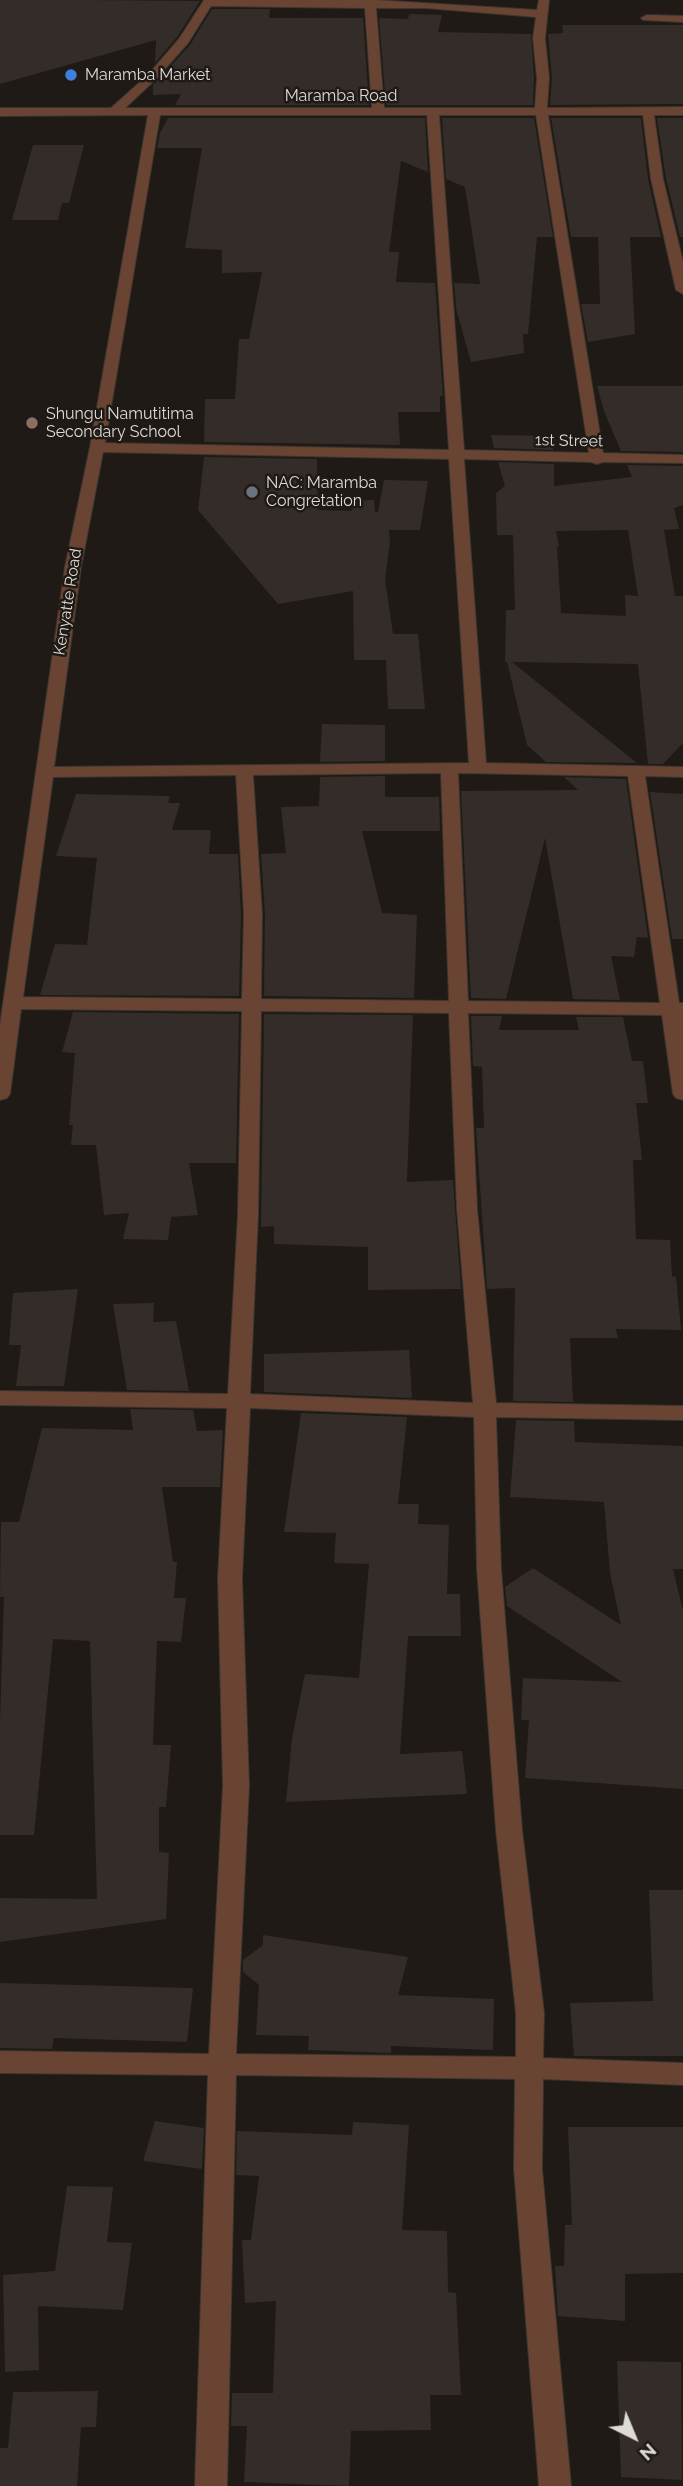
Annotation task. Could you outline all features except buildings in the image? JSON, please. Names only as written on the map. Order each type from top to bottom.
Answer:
[{"type":"street","points":[[426,5],[460,0]]},
{"type":"street","points":[[544,0],[539,38],[543,78],[541,111],[597,460]]},
{"type":"street","points":[[114,113],[152,77],[184,41],[209,2],[426,5],[541,14]]},
{"type":"street","points":[[369,3],[378,112]]},
{"type":"street","points":[[647,18],[683,19]]},
{"type":"street","points":[[433,111],[478,768]]},
{"type":"street","points":[[648,111],[657,179],[683,290]]},
{"type":"street","name":"Maramba Road","points":[[0,112],[683,111]]},
{"type":"street","name":"Kenyatte Road","points":[[0,1094],[73,567],[97,447],[155,112]]},
{"type":"street","name":"1st Street","points":[[97,447],[597,460],[683,459]]},
{"type":"street","points":[[43,772],[449,768],[683,772]]},
{"type":"street","points":[[449,768],[467,1209],[485,1410],[489,1569],[509,1830],[530,2013],[528,2169],[555,2486]]},
{"type":"street","points":[[636,771],[676,1008],[683,1094]]},
{"type":"street","points":[[211,2486],[236,1786],[230,1578],[248,1214],[253,914],[244,772]]},
{"type":"street","points":[[14,1003],[251,1007],[676,1008]]},
{"type":"street","points":[[0,1398],[238,1401],[485,1410],[683,1413]]},
{"type":"street","points":[[0,2062],[529,2068],[683,2074]]},
{"type":"place","name":"Maramba Market","points":[[71,75]]},
{"type":"place","name":"Shungu Namutitima Secondary School","points":[[32,423]]},
{"type":"place","name":"NAC: Maramba Congretation","points":[[252,492]]}]
